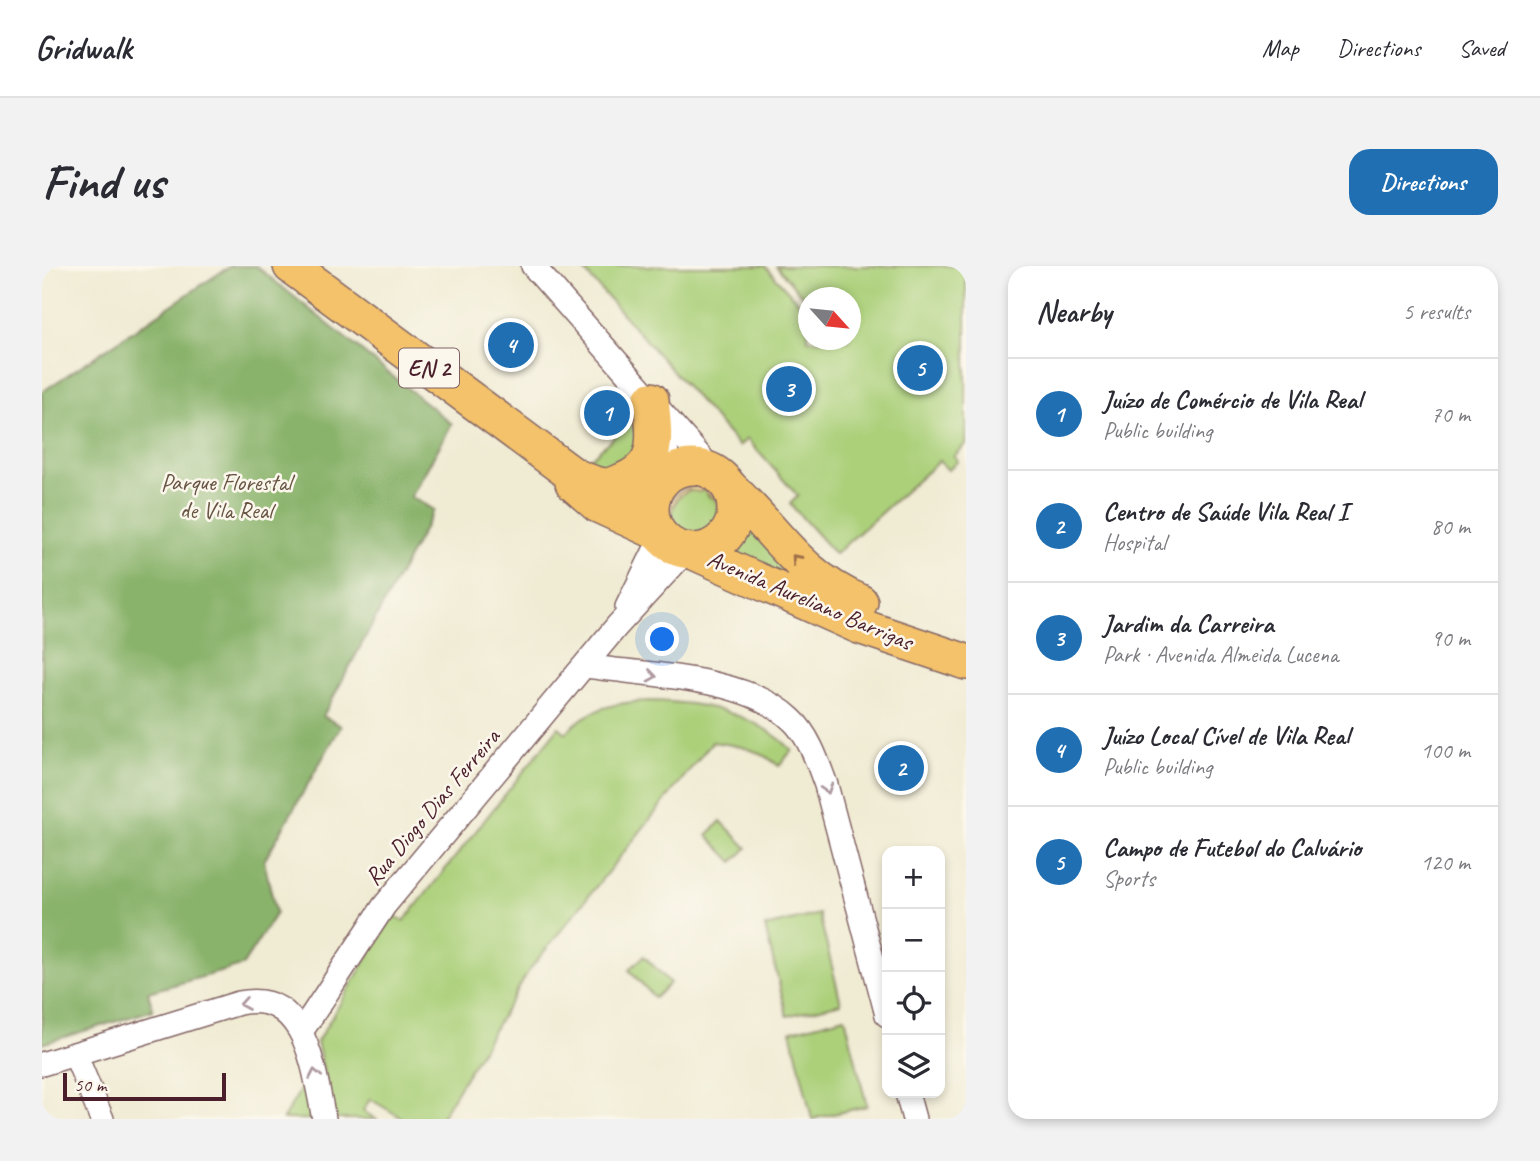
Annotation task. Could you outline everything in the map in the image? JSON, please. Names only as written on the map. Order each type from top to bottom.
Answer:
[{"type":"main road","name":"EN 2","points":[[291,266],[565,471],[588,499],[674,543]]},
{"type":"main road","points":[[606,486],[631,477],[650,459],[655,439],[651,400]]},
{"type":"main road","name":"EN 2","points":[[565,471],[606,486],[641,488],[689,466],[721,479]]},
{"type":"main road","points":[[662,480],[653,493],[650,513],[674,543],[718,543],[733,523],[734,498],[721,479]]},
{"type":"main road","name":"Avenida Aureliano Barrigas","points":[[721,479],[803,567],[824,584],[872,607],[966,638]]},
{"type":"main road","name":"Avenida Aureliano Barrigas","points":[[674,543],[859,626],[966,662]]},
{"type":"street","points":[[533,266],[721,479]]},
{"type":"street","points":[[651,400],[665,438],[662,480]]},
{"type":"street","name":"Rua Diogo Dias Ferreira","points":[[300,1032],[377,915],[617,626],[674,543]]},
{"type":"street","points":[[585,666],[728,688],[763,700],[793,720],[814,755],[826,785],[882,996]]},
{"type":"street","points":[[42,1064],[252,1001],[269,1004],[283,1012],[300,1032],[311,1054],[324,1119]]},
{"type":"street","points":[[75,1054],[102,1119]]},
{"type":"street","points":[[908,1098],[914,1119]]},
{"type":"green space","name":"Parque Florestal de Vila Real","points":[[230,266],[256,266],[452,424],[411,497],[434,510],[323,716],[341,726],[264,861],[276,913],[242,966],[148,992],[153,1010],[42,1044],[42,392]]},
{"type":"green space","points":[[580,266],[765,266],[798,302],[798,350],[861,350],[861,287],[798,287],[798,291],[776,266],[966,266],[966,444],[954,456],[958,461],[948,470],[939,461],[835,554],[790,504],[798,496],[747,439],[739,446]]},
{"type":"green space","points":[[642,419],[646,428],[647,446],[633,468],[625,473],[611,475],[583,465],[616,435]]},
{"type":"green space","points":[[689,490],[706,491],[708,496],[716,500],[720,514],[714,529],[701,537],[686,535],[675,526],[671,512],[678,497]]},
{"type":"green space","points":[[749,525],[805,589],[736,559]]},
{"type":"green space","points":[[649,701],[707,707],[744,718],[761,726],[792,750],[779,766],[748,749],[712,742],[530,969],[440,1119],[404,1119],[370,1099],[363,1111],[376,1119],[334,1119],[317,1042],[393,915],[404,921],[559,727],[566,733],[593,712],[626,703]]},
{"type":"green space","points":[[721,821],[747,848],[733,862],[707,835]]},
{"type":"green space","points":[[819,914],[841,1003],[787,1016],[765,927]]},
{"type":"green space","points":[[644,956],[670,983],[655,998],[629,970]]},
{"type":"green space","points":[[845,1017],[867,1106],[812,1119],[791,1031]]},
{"type":"green space","points":[[304,1084],[312,1119],[283,1119]]},
{"type":"sand","points":[[694,485],[708,490],[719,500],[722,520],[707,539],[695,541],[683,537],[674,528],[669,516],[669,504],[677,493]],"holes":[[[688,490],[703,490],[716,500],[720,515],[714,529],[701,537],[687,535],[675,525],[672,509],[677,498]]]},
{"type":"place","name":"Juízo Local Cível de Vila Real","points":[[511,345]]},
{"type":"place","name":"Campo de Futebol do Calvário","points":[[920,368]]},
{"type":"place","name":"Jardim da Carreira","points":[[789,389]]},
{"type":"place","name":"Juízo de Comércio de Vila Real","points":[[607,413]]},
{"type":"place","name":"Centro de Saúde Vila Real I","points":[[901,768]]}]
